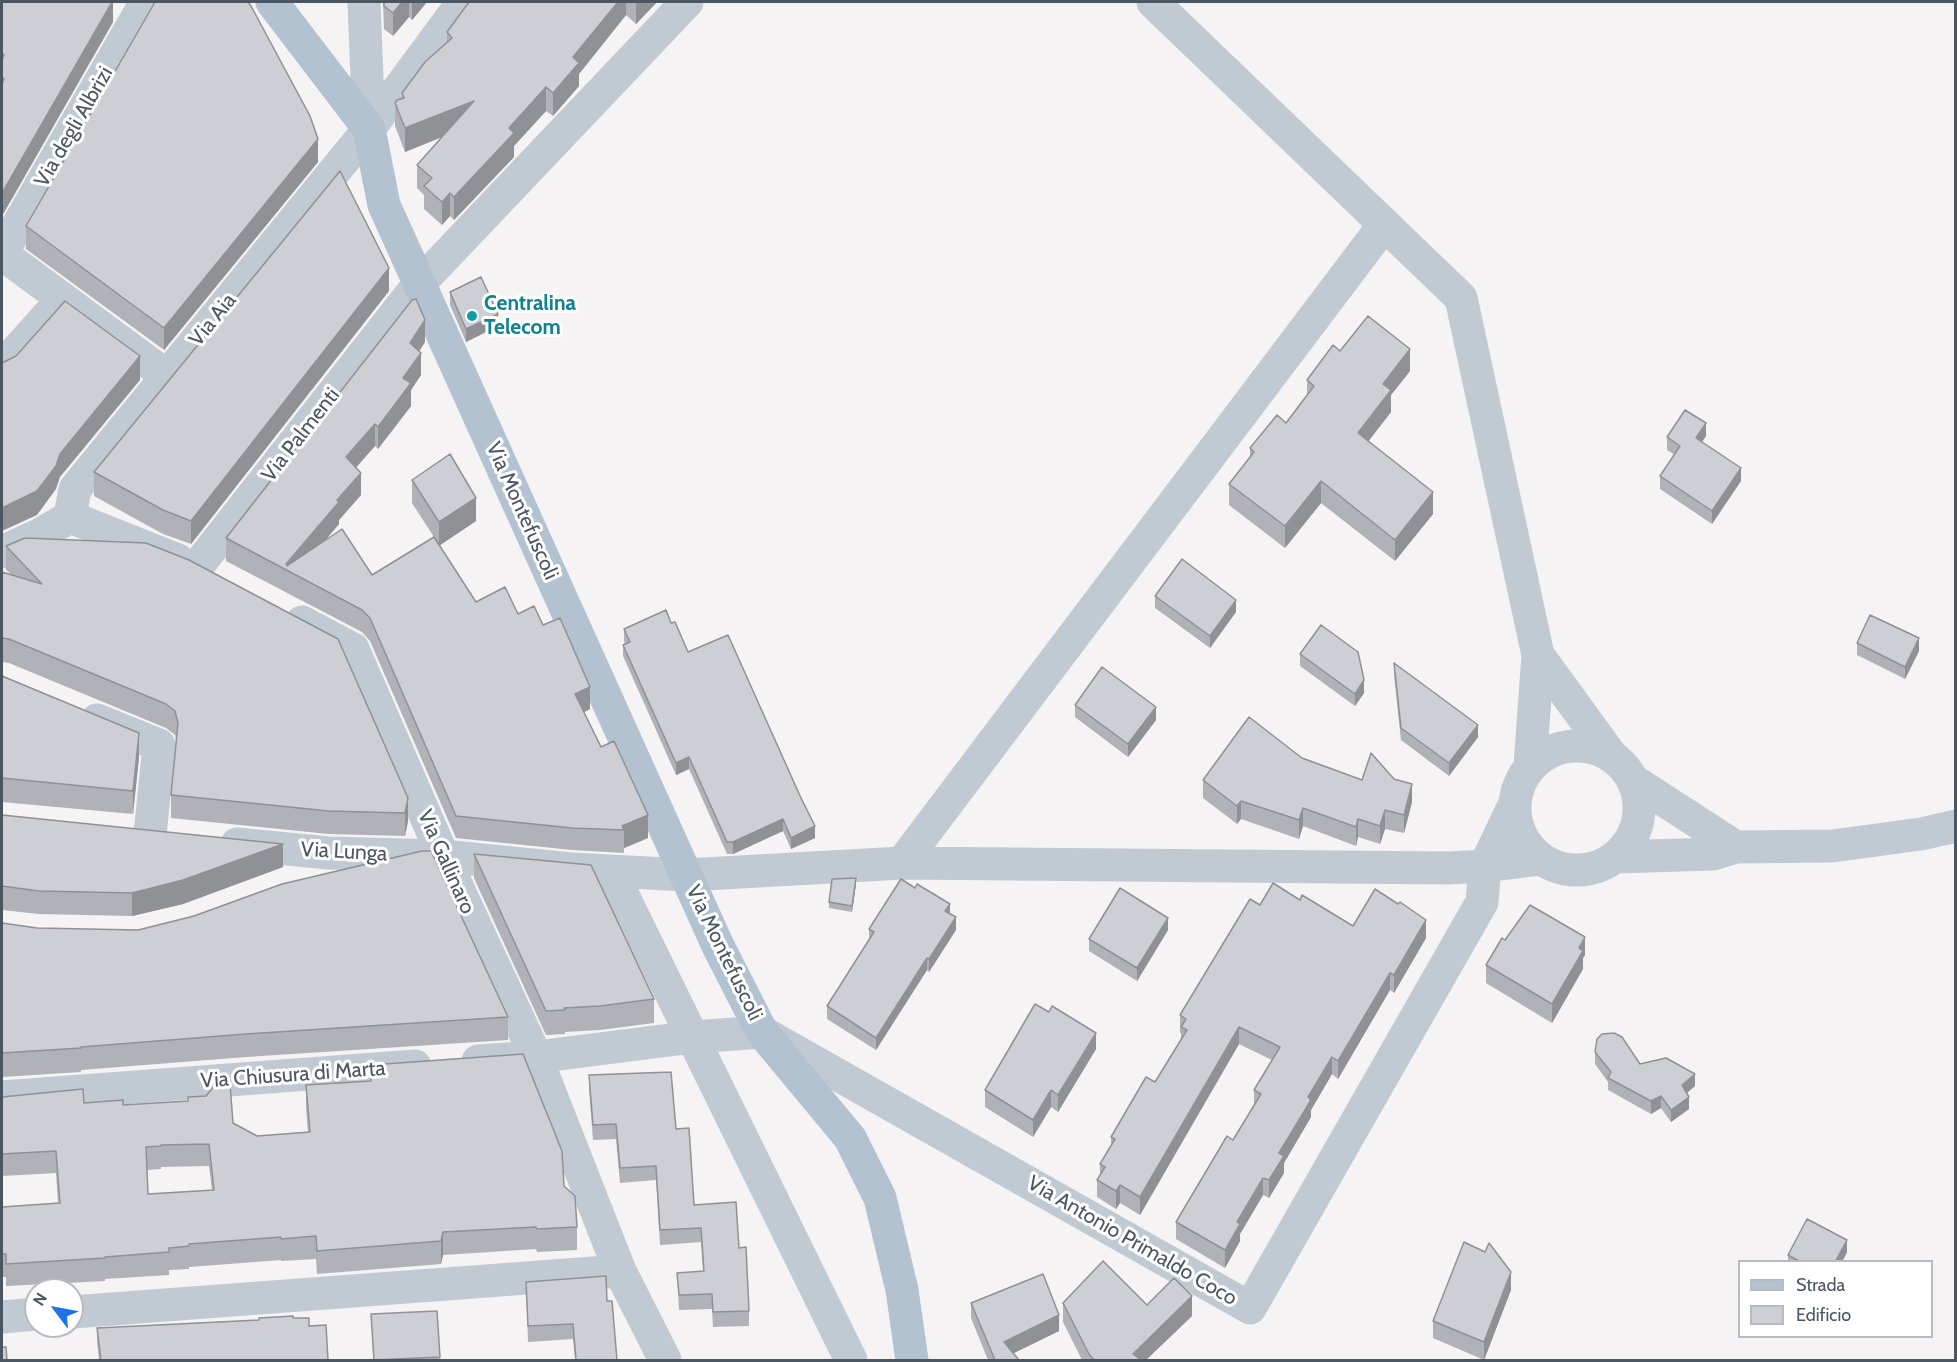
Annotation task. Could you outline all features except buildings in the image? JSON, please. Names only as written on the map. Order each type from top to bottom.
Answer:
[{"type":"main road","name":"Via Montefuscoli","points":[[272,2],[369,129],[384,206],[412,294],[718,946],[762,1032],[850,1138],[880,1198],[902,1290],[912,1360]]},
{"type":"street","name":"Via degli Albrizi","points":[[2,253],[146,2]]},
{"type":"street","points":[[364,2],[369,129]]},
{"type":"street","name":"Via Aia","points":[[70,517],[75,489],[369,129],[463,2]]},
{"type":"street","name":"Via Palmenti","points":[[70,517],[208,573],[412,294],[687,2]]},
{"type":"street","points":[[1153,2],[1461,298],[1538,655],[1530,766]]},
{"type":"street","points":[[902,863],[1384,225]]},
{"type":"street","points":[[2,253],[62,300],[167,376]]},
{"type":"street","points":[[2,367],[62,300]]},
{"type":"street","points":[[2,552],[39,535],[70,517]]},
{"type":"street","name":"Via Gallinaro","points":[[280,611],[353,649],[443,856],[536,1057],[620,1271],[665,1360]]},
{"type":"street","points":[[1515,803],[1517,825],[1526,844],[1541,859],[1558,868],[1578,870],[1597,867],[1615,857],[1629,842],[1638,823],[1639,801],[1634,781],[1624,766],[1610,754],[1538,655]]},
{"type":"street","points":[[75,710],[159,745],[162,836],[116,832]]},
{"type":"street","points":[[1485,866],[1515,803],[1519,784],[1530,766],[1543,755],[1560,747],[1577,745],[1594,747],[1610,754]]},
{"type":"street","points":[[1634,781],[1736,848]]},
{"type":"street","points":[[1615,857],[1713,854],[1736,848],[1832,846],[1921,834],[1956,826]]},
{"type":"street","name":"Via Lunga","points":[[210,841],[328,853],[443,856],[611,871],[686,875],[902,863],[1449,868],[1541,859]]},
{"type":"street","points":[[304,881],[443,856]]},
{"type":"street","name":"Via Antonio Primaldo Coco","points":[[762,1032],[1250,1308],[1482,902],[1485,866]]},
{"type":"street","points":[[611,871],[851,1360]]},
{"type":"street","name":"Via Chiusura di Marta","points":[[2,1097],[536,1057],[693,1037],[762,1032]]},
{"type":"street","points":[[84,1311],[620,1271]]},
{"type":"street","points":[[2,1317],[24,1315]]},
{"type":"place","name":"Centralina Telecom","points":[[472,316]]}]
